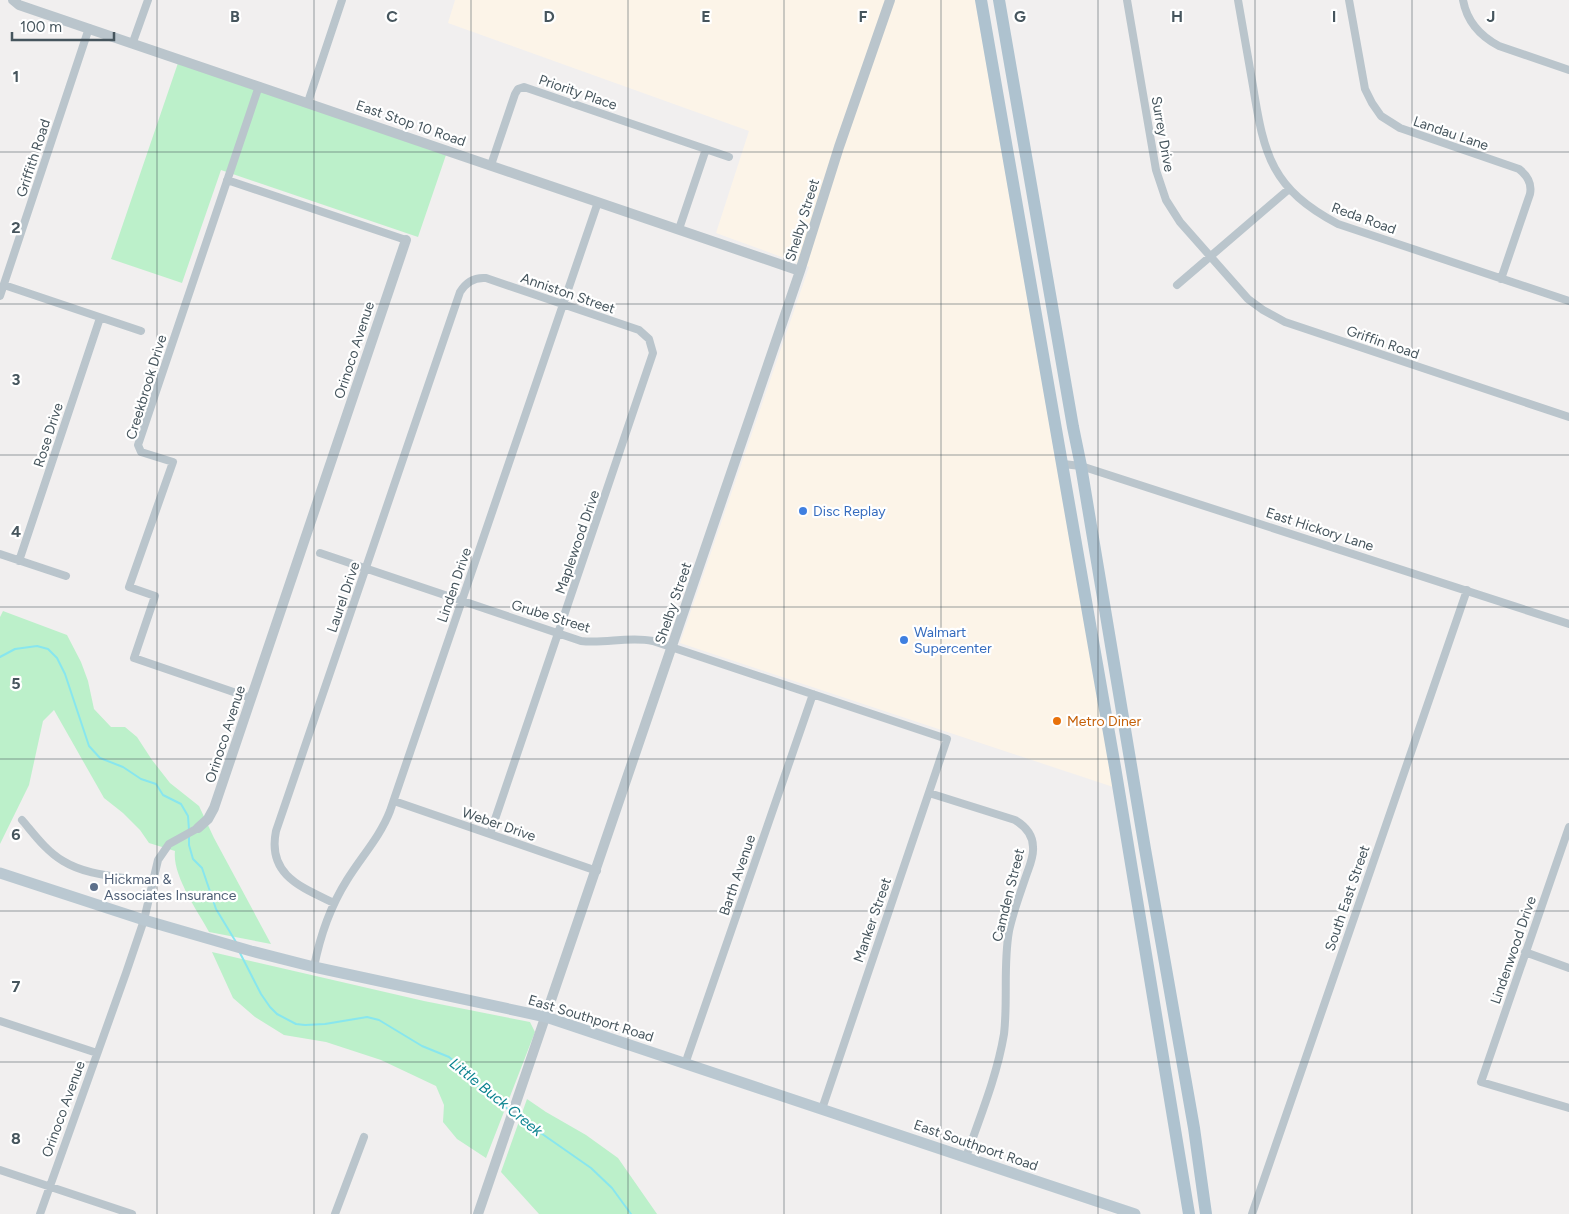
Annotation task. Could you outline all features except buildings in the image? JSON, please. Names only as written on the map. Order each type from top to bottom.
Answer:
[{"type":"main road","points":[[982,0],[1115,766],[1189,1214]]},
{"type":"main road","points":[[999,0],[1194,1128],[1206,1214]]},
{"type":"main road","name":"East Southport Road","points":[[0,873],[144,920],[251,951],[314,967],[546,1017],[1136,1214]]},
{"type":"street","name":"East Stop 10 Road","points":[[13,0],[19,4],[800,271]]},
{"type":"street","points":[[133,42],[148,0]]},
{"type":"street","points":[[308,102],[342,0]]},
{"type":"street","name":"Shelby Street","points":[[478,1214],[800,271],[839,147],[890,0]]},
{"type":"street","name":"Surrey Drive","points":[[1127,0],[1160,185],[1176,217],[1210,257]]},
{"type":"street","name":"Reda Road","points":[[1238,0],[1260,132],[1271,162],[1289,188],[1313,210],[1338,224],[1569,301]]},
{"type":"street","name":"Landau Lane","points":[[1350,0],[1365,89],[1381,116],[1400,128],[1520,169],[1530,182],[1531,191],[1529,198],[1501,279]]},
{"type":"street","points":[[1463,0],[1467,15],[1474,26],[1490,42],[1569,70]]},
{"type":"street","name":"Griffith Road","points":[[0,296],[89,28]]},
{"type":"street","name":"Creekbrook Drive","points":[[251,698],[134,658],[154,596],[129,587],[173,462],[141,452],[138,445],[259,86]]},
{"type":"street","name":"Priority Place","points":[[491,165],[515,94],[518,89],[524,87],[729,157]]},
{"type":"street","points":[[679,229],[706,149]]},
{"type":"street","points":[[227,180],[406,240]]},
{"type":"street","points":[[1177,285],[1289,188]]},
{"type":"street","name":"Linden Drive","points":[[314,967],[322,934],[334,903],[353,871],[377,838],[394,801],[598,202]]},
{"type":"street","name":"Orinoco Avenue","points":[[40,1214],[144,920],[160,855],[173,841],[198,828],[208,819],[214,808],[406,240]]},
{"type":"street","name":"Griffin Road","points":[[1210,257],[1248,299],[1285,322],[1569,417]]},
{"type":"street","name":"Anniston Street","points":[[473,279],[486,278],[639,330],[651,342]]},
{"type":"street","name":"Laurel Drive","points":[[334,903],[298,886],[290,880],[277,859],[275,837],[460,292],[465,284],[473,279]]},
{"type":"street","points":[[4,285],[141,331]]},
{"type":"street","name":"Rose Drive","points":[[19,561],[100,318]]},
{"type":"street","name":"Maplewood Drive","points":[[490,834],[652,357],[651,342]]},
{"type":"street","name":"East Hickory Lane","points":[[1062,464],[1081,466],[1569,624]]},
{"type":"street","name":"Grube Street","points":[[320,553],[581,641],[644,639],[947,740]]},
{"type":"street","points":[[0,554],[66,576]]},
{"type":"street","name":"South East Street","points":[[1252,1214],[1467,590]]},
{"type":"street","name":"Barth Avenue","points":[[686,1064],[813,694]]},
{"type":"street","name":"Manker Street","points":[[822,1109],[947,740]]},
{"type":"street","name":"Camden Street","points":[[929,792],[1015,820],[1029,833],[1033,845],[1032,858],[1009,932],[1005,964],[1005,1018],[1001,1047],[992,1082],[966,1158]]},
{"type":"street","name":"Weber Drive","points":[[394,801],[596,870]]},
{"type":"street","points":[[22,820],[48,849],[64,862],[97,873],[152,883]]},
{"type":"street","name":"Lindenwood Drive","points":[[1569,828],[1481,1082],[1569,1108]]},
{"type":"street","points":[[1525,952],[1569,968]]},
{"type":"street","points":[[0,1021],[97,1053]]},
{"type":"street","points":[[334,1214],[364,1137]]},
{"type":"street","points":[[0,1170],[132,1214]]},
{"type":"shaded area","points":[[455,0],[975,0],[1113,787],[680,643],[809,267],[716,233],[749,131],[448,23]]},
{"type":"green space","points":[[178,63],[446,155],[418,237],[221,170],[182,283],[111,259]]},
{"type":"green space","points":[[3,611],[67,635],[81,662],[88,681],[94,709],[111,727],[125,727],[137,737],[170,783],[199,806],[214,838],[271,944],[209,932],[181,881],[177,871],[175,851],[149,843],[140,830],[123,813],[104,798],[54,710],[43,721],[29,785],[0,844],[0,617]]},
{"type":"green space","points":[[212,952],[424,1001],[530,1022],[535,1032],[486,1158],[457,1139],[443,1122],[444,1105],[436,1086],[381,1060],[326,1042],[284,1035],[255,1017],[233,998]]},
{"type":"green space","points":[[527,1099],[586,1135],[618,1158],[657,1214],[539,1214],[501,1172]]},
{"type":"waterway","name":"Little Buck Creek","points":[[0,657],[15,649],[37,646],[48,649],[57,658],[65,674],[89,746],[100,758],[123,767],[141,779],[156,784],[163,795],[181,804],[188,816],[189,830]]},
{"type":"waterway","name":"Little Buck Creek","points":[[189,837],[193,859],[202,868],[216,909],[236,942]]},
{"type":"waterway","name":"Little Buck Creek","points":[[240,953],[261,994],[277,1014],[296,1024],[305,1025],[325,1024],[367,1017],[379,1020],[422,1046],[449,1057],[478,1086],[509,1110]]},
{"type":"waterway","name":"Little Buck Creek","points":[[515,1115],[591,1168],[612,1188],[631,1214]]},
{"type":"place","name":"Disc Replay","points":[[803,511]]},
{"type":"place","name":"Walmart Supercenter","points":[[904,640]]},
{"type":"place","name":"Metro Diner","points":[[1057,721]]},
{"type":"place","name":"Hickman & Associates Insurance","points":[[94,887]]}]
